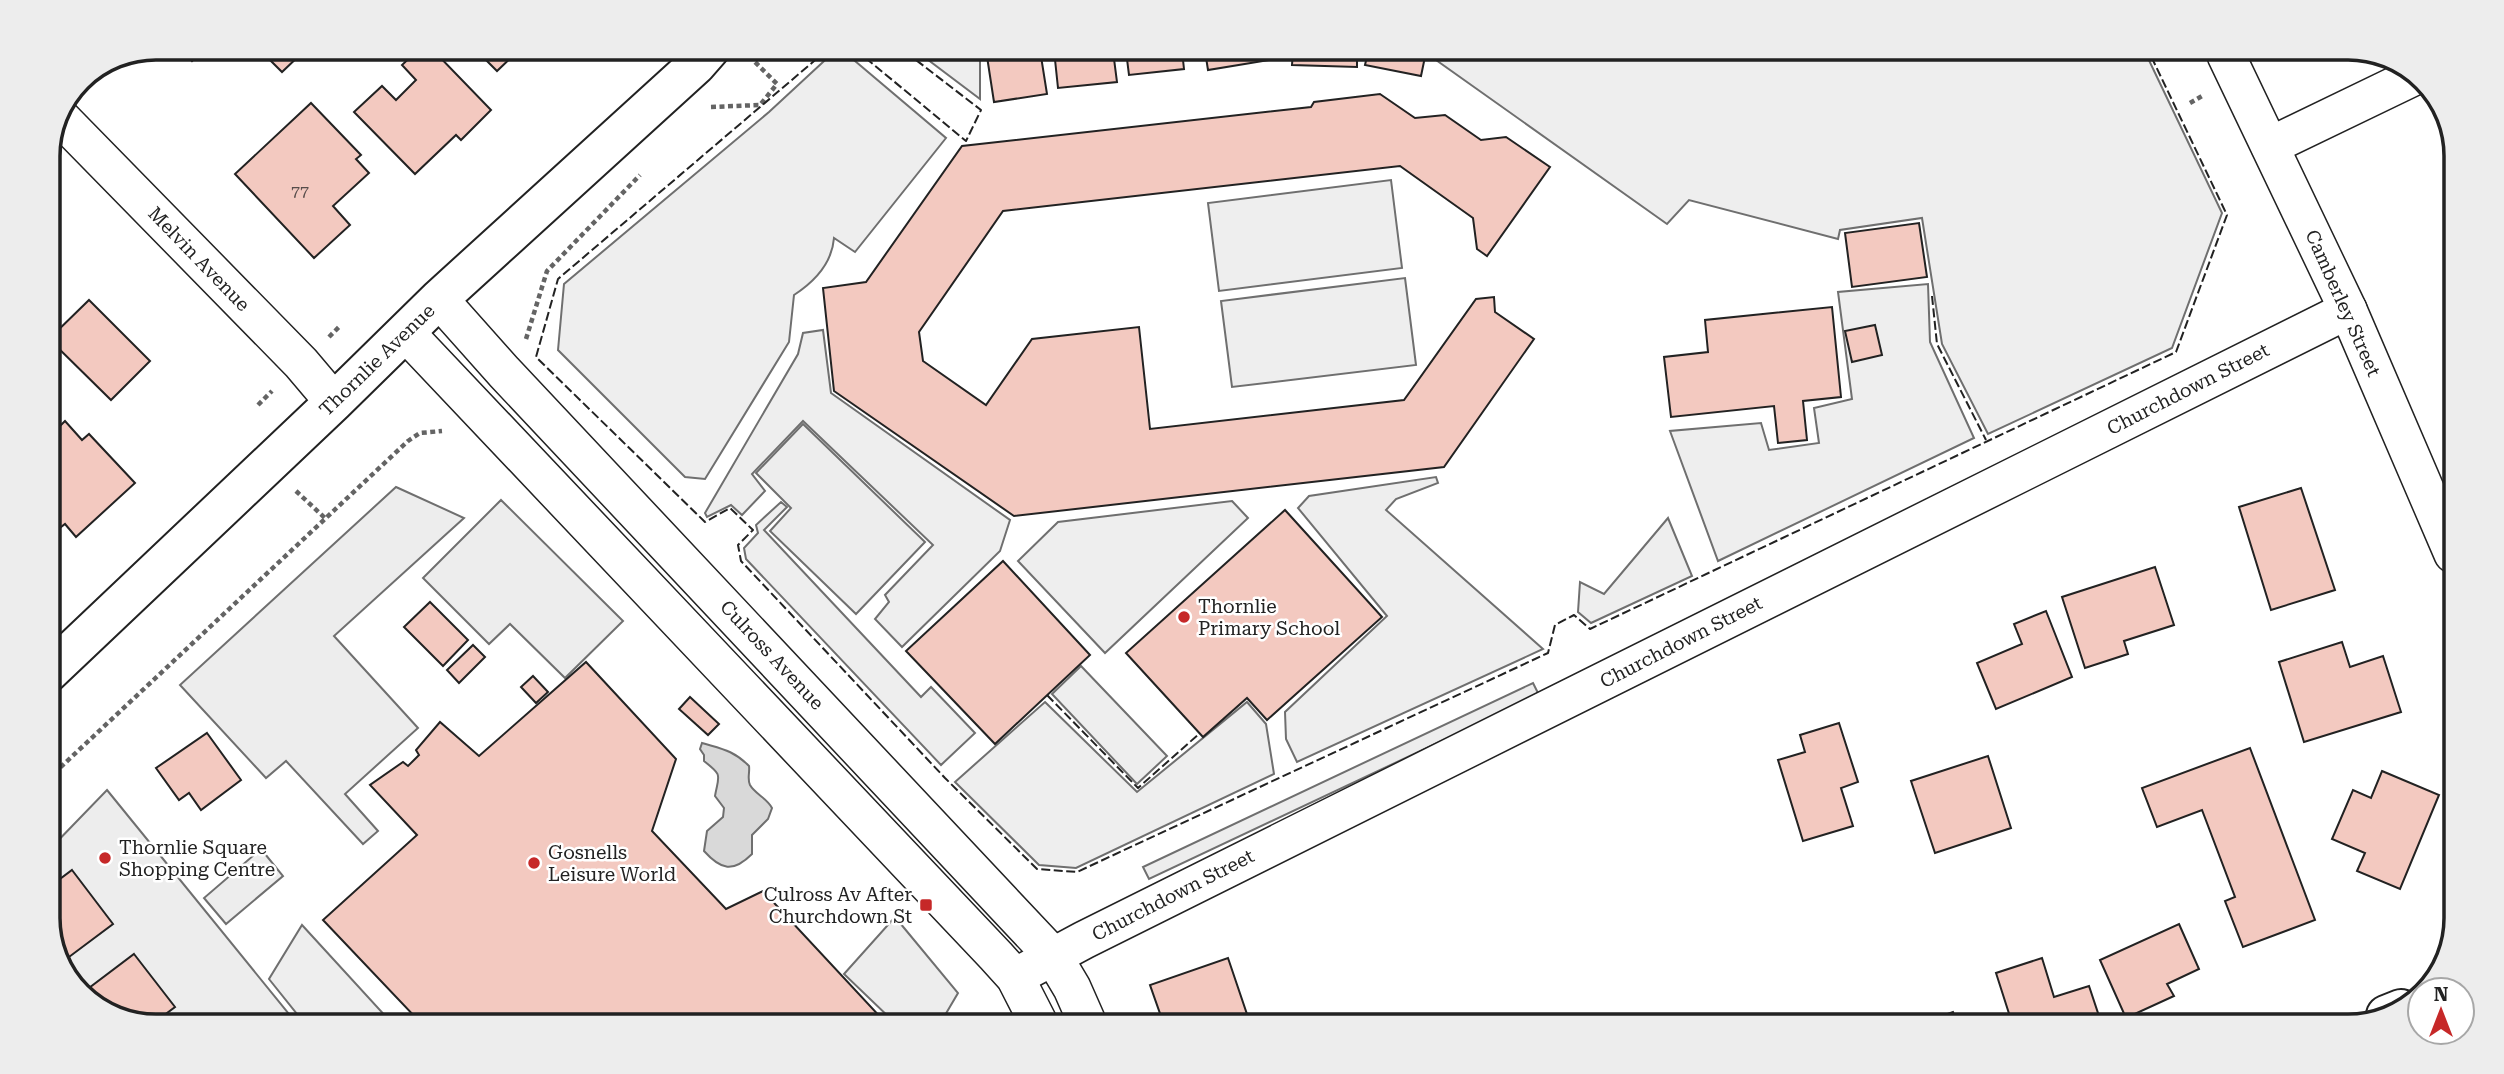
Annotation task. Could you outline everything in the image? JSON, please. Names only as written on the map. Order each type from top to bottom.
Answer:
[{"type":"main road","name":"Thornlie Avenue","points":[[60,662],[439,299],[700,60]]},
{"type":"street","name":"Camberley Street","points":[[2228,60],[2348,310],[2444,533]]},
{"type":"street","points":[[2270,146],[2407,79]]},
{"type":"street","name":"Melvin Avenue","points":[[66,123],[301,363],[334,402]]},
{"type":"street","name":"Culross Avenue","points":[[439,299],[504,372],[1053,956],[1083,1014]]},
{"type":"street","name":"Churchdown Street","points":[[1015,977],[2348,310]]},
{"type":"street","points":[[406,333],[1015,977],[1034,1014]]},
{"type":"path","points":[[706,107],[760,105],[777,84],[753,60]]},
{"type":"path","points":[[522,351],[547,271],[640,174]]},
{"type":"path","points":[[60,767],[408,441],[421,433],[454,428]]},
{"type":"shaded area","points":[[825,60],[854,60],[946,138],[855,252],[834,238],[826,264],[794,295],[789,342],[705,479],[685,477],[558,350],[564,284],[769,112]]},
{"type":"shaded area","points":[[928,60],[980,60],[980,99]]},
{"type":"shaded area","points":[[1436,60],[2149,60],[2222,213],[2172,348],[1988,434],[1942,344],[1922,218],[1840,230],[1838,239],[1689,200],[1667,224]]},
{"type":"shaded area","points":[[1391,180],[1402,268],[1219,291],[1208,203]]},
{"type":"shaded area","points":[[1405,278],[1416,365],[1232,387],[1221,301]]},
{"type":"shaded area","points":[[1928,284],[1930,342],[1974,438],[1718,561],[1670,431],[1761,423],[1769,450],[1819,443],[1814,408],[1852,399],[1838,292]]},
{"type":"shaded area","points":[[823,330],[831,393],[1010,520],[1000,551],[902,647],[875,619],[889,602],[885,595],[933,545],[803,421],[752,474],[765,491],[742,515],[731,505],[707,517],[705,513],[798,354],[803,333]]},
{"type":"shaded area","points":[[803,424],[925,542],[856,614],[770,531],[791,508],[756,473]]},
{"type":"shaded area","points":[[1436,477],[1438,483],[1396,499],[1386,510],[1543,649],[1297,762],[1286,739],[1285,712],[1387,616],[1298,508],[1309,496]]},
{"type":"shaded area","points":[[396,487],[464,518],[334,636],[418,728],[345,794],[378,831],[363,844],[286,761],[266,778],[180,685]]},
{"type":"shaded area","points":[[501,500],[623,621],[565,678],[510,624],[489,644],[423,578]]},
{"type":"shaded area","points":[[1232,501],[1248,518],[1105,653],[1018,561],[1058,522]]},
{"type":"shaded area","points":[[781,502],[787,507],[764,530],[921,697],[931,687],[975,733],[941,765],[746,559],[744,548],[758,533],[756,525]]},
{"type":"shaded area","points":[[1668,518],[1692,576],[1591,623],[1578,612],[1580,582],[1604,594]]},
{"type":"shaded area","points":[[1081,666],[1167,756],[1137,784],[1052,694]]},
{"type":"shaded area","points":[[1533,683],[1539,695],[1149,879],[1143,867]]},
{"type":"shaded area","points":[[1045,702],[1137,792],[1247,702],[1266,724],[1274,774],[1076,868],[1039,865],[955,782]]},
{"type":"shaded area","points":[[702,743],[732,753],[749,766],[750,785],[772,808],[768,819],[752,835],[752,854],[733,866],[727,867],[716,862],[704,851],[707,831],[723,817],[724,808],[715,796],[718,776],[704,761],[700,749]]},
{"type":"shaded area","name":"Thornlie Square Shopping Centre","points":[[107,790],[289,1014],[136,1013],[107,1002],[97,995],[87,987],[72,967],[61,938],[60,839]]},
{"type":"shaded area","points":[[261,849],[283,876],[226,924],[204,898]]},
{"type":"shaded area","points":[[895,917],[958,993],[946,1014],[886,1014],[844,974]]},
{"type":"shaded area","points":[[302,925],[384,1014],[297,1014],[269,979]]},
{"type":"building","points":[[270,60],[295,60],[282,72]]},
{"type":"building","points":[[407,60],[443,60],[491,110],[461,140],[456,135],[415,174],[354,112],[382,86],[396,100],[416,80],[402,65]]},
{"type":"building","points":[[486,60],[508,60],[497,71]]},
{"type":"building","points":[[988,60],[1042,60],[1047,94],[994,102]]},
{"type":"building","points":[[1055,60],[1114,60],[1117,82],[1058,88]]},
{"type":"building","points":[[1127,60],[1183,60],[1184,69],[1129,75]]},
{"type":"building","points":[[1206,60],[1269,60],[1208,70]]},
{"type":"building","points":[[1292,60],[1357,60],[1357,67],[1292,65]]},
{"type":"building","points":[[1366,60],[1424,60],[1421,76],[1365,65]]},
{"type":"building","points":[[1380,94],[1415,118],[1445,115],[1481,140],[1506,137],[1550,167],[1487,256],[1477,249],[1473,218],[1400,166],[1003,211],[919,332],[923,361],[986,405],[1032,339],[1139,327],[1150,429],[1404,400],[1476,299],[1494,297],[1495,312],[1534,339],[1444,467],[1014,516],[834,391],[823,288],[866,282],[962,146],[1311,107],[1314,102]]},
{"type":"building","points":[[311,103],[361,155],[356,159],[369,173],[333,206],[350,225],[314,258],[235,174]]},
{"type":"building","points":[[1919,223],[1927,277],[1852,287],[1845,233]]},
{"type":"building","points":[[89,300],[150,361],[111,400],[60,350],[60,328]]},
{"type":"building","points":[[1832,307],[1841,397],[1803,401],[1807,440],[1778,443],[1774,406],[1671,417],[1664,357],[1708,352],[1705,320]]},
{"type":"building","points":[[1875,325],[1882,355],[1852,362],[1845,331]]},
{"type":"building","points":[[65,421],[82,440],[89,434],[135,483],[76,537],[65,524],[60,528],[60,426]]},
{"type":"building","points":[[2301,488],[2335,590],[2271,610],[2239,507]]},
{"type":"building","points":[[1285,510],[1382,617],[1267,720],[1247,698],[1203,737],[1126,653]]},
{"type":"building","points":[[1003,561],[1090,655],[995,744],[906,651]]},
{"type":"building","points":[[2155,567],[2174,625],[2124,641],[2128,654],[2085,668],[2062,597]]},
{"type":"building","points":[[430,602],[468,640],[443,666],[404,627]]},
{"type":"building","points":[[2046,611],[2072,677],[1996,709],[1977,663],[2022,644],[2014,624]]},
{"type":"building","points":[[2342,642],[2350,667],[2383,656],[2401,712],[2304,742],[2279,662]]},
{"type":"building","points":[[473,645],[485,657],[459,683],[447,670]]},
{"type":"building","name":"Gosnells Leisure World","points":[[586,662],[676,759],[652,831],[726,909],[763,891],[877,1014],[412,1014],[323,920],[417,835],[370,785],[403,762],[408,766],[419,755],[416,750],[440,722],[479,756]]},
{"type":"building","points":[[533,676],[548,692],[536,703],[521,687]]},
{"type":"building","points":[[690,697],[719,724],[708,735],[679,709]]},
{"type":"building","points":[[1839,723],[1858,782],[1841,788],[1853,826],[1803,841],[1778,760],[1805,752],[1800,735]]},
{"type":"building","points":[[207,733],[241,780],[201,810],[189,793],[179,800],[156,768]]},
{"type":"building","points":[[2250,748],[2315,920],[2243,947],[2225,901],[2235,897],[2202,810],[2157,827],[2142,788]]},
{"type":"building","points":[[1988,756],[2011,828],[1935,853],[1911,781]]},
{"type":"building","points":[[2382,771],[2439,795],[2400,889],[2357,871],[2365,853],[2332,839],[2353,790],[2371,798]]},
{"type":"building","points":[[72,870],[113,924],[68,958],[61,938],[60,879]]},
{"type":"building","points":[[2179,924],[2199,969],[2167,984],[2174,996],[2135,1014],[2124,1014],[2100,960]]},
{"type":"building","points":[[134,954],[175,1007],[166,1014],[136,1013],[107,1002],[89,988]]},
{"type":"building","points":[[1228,958],[1247,1014],[1160,1014],[1150,985]]},
{"type":"building","points":[[2042,958],[2054,997],[2089,986],[2098,1014],[2009,1014],[1996,973]]},
{"type":"fence","points":[[815,60],[558,279],[536,357],[705,522],[730,508],[753,530],[738,545],[741,561],[945,778],[1037,869],[1077,872],[1548,653],[1555,625],[1574,615],[1590,629],[2176,352],[2227,215],[2153,60]]},
{"type":"fence","points":[[868,60],[966,141],[981,110],[916,60]]},
{"type":"fence","points":[[1932,296],[1937,344],[1986,440]]},
{"type":"fence","points":[[1047,695],[1138,788],[1200,733]]},
{"type":"place","name":"Thornlie Primary School","points":[[1184,617]]},
{"type":"place","name":"Thornlie Square Shopping Centre","points":[[105,858]]},
{"type":"place","name":"Gosnells Leisure World","points":[[534,863]]},
{"type":"place","name":"Culross Av After Churchdown St","points":[[926,905]]}]
